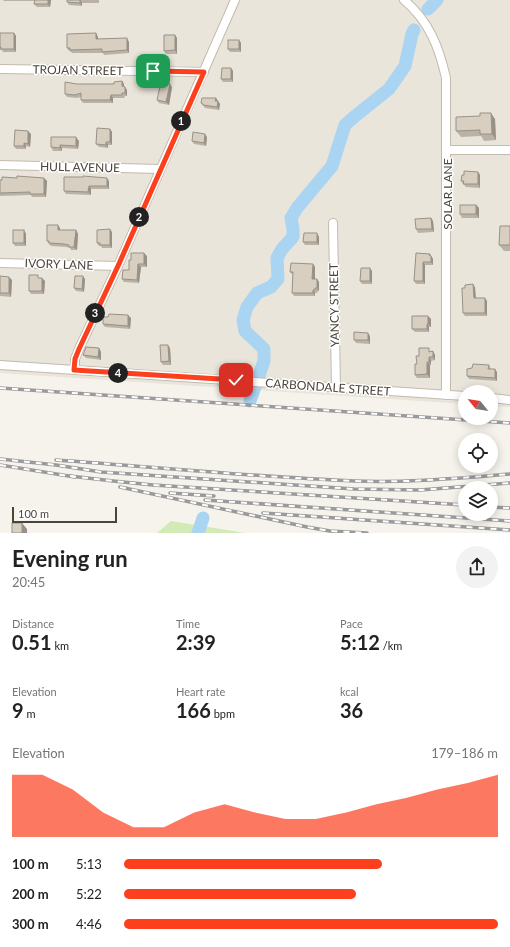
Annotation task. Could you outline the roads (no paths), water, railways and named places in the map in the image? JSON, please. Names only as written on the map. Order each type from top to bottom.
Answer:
[{"type":"street","points":[[74,370],[75,359],[79,349],[118,266],[235,0]]},
{"type":"street","name":"SOLAR LANE","points":[[406,2],[420,17],[431,33],[441,55],[446,78],[446,395]]},
{"type":"street","name":"TROJAN STREET","points":[[0,69],[204,72]]},
{"type":"street","points":[[447,150],[510,150]]},
{"type":"street","name":"HULL AVENUE","points":[[0,165],[160,169]]},
{"type":"street","name":"YANCY STREET","points":[[333,223],[336,387]]},
{"type":"street","name":"IVORY LANE","points":[[0,263],[118,266]]},
{"type":"street","name":"CARBONDALE STREET","points":[[0,365],[458,396]]},
{"type":"street","points":[[498,399],[510,400]]},
{"type":"waterway","points":[[428,9],[437,0]]},
{"type":"waterway","points":[[250,401],[264,361],[264,349],[245,331],[243,320],[247,307],[257,293],[271,287],[278,279],[277,258],[282,249],[293,237],[291,218],[297,208],[332,166],[345,125],[389,89],[405,66],[414,30]]},
{"type":"waterway","points":[[198,533],[203,518]]},
{"type":"railway","points":[[0,388],[510,423]]},
{"type":"railway","points":[[0,459],[101,472],[354,489],[420,490],[510,483]]},
{"type":"railway","points":[[56,460],[355,481],[413,481],[510,474]]},
{"type":"railway","points":[[0,465],[75,477]]},
{"type":"railway","points":[[70,476],[153,485],[458,505]]},
{"type":"railway","points":[[120,487],[307,527],[330,531],[367,533]]},
{"type":"railway","points":[[170,493],[214,496]]},
{"type":"railway","points":[[205,500],[510,521]]},
{"type":"railway","points":[[498,507],[510,508]]},
{"type":"railway","points":[[263,513],[510,530]]}]
